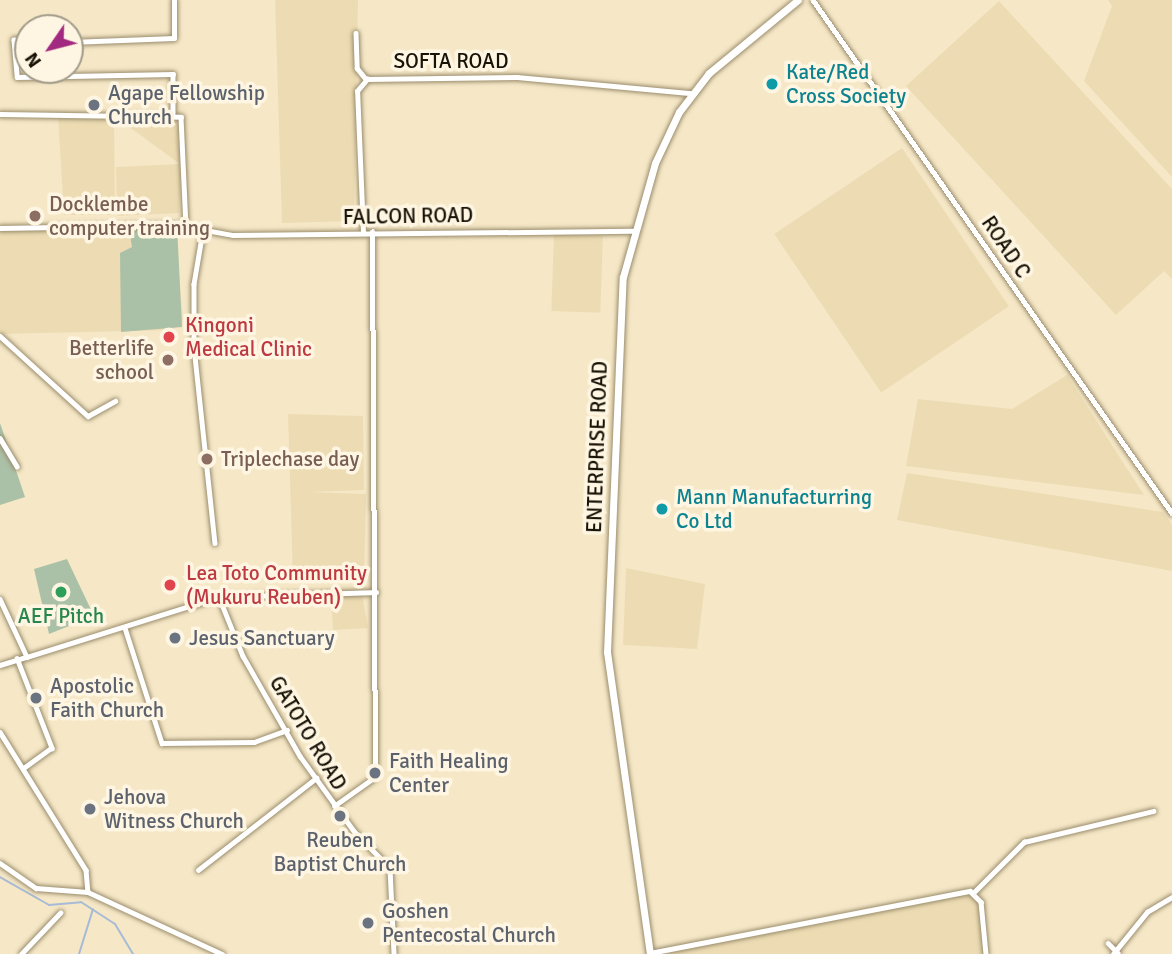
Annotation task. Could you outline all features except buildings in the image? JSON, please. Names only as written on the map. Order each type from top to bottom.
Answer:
[{"type":"main road","name":"ENTERPRISE ROAD","points":[[650,954],[607,652],[620,309],[632,231],[665,139],[691,93],[798,0]]},
{"type":"street","points":[[84,41],[174,38],[174,0]]},
{"type":"street","name":"ROAD C","points":[[813,0],[1172,513]]},
{"type":"street","points":[[356,33],[357,68],[367,79]]},
{"type":"street","points":[[84,76],[173,74],[173,113],[186,131],[186,226]]},
{"type":"street","name":"SOFTA ROAD","points":[[363,232],[358,91],[367,79],[517,77],[691,93]]},
{"type":"street","points":[[0,114],[173,113]]},
{"type":"street","name":"FALCON ROAD","points":[[0,228],[186,226],[203,231],[632,231]]},
{"type":"street","points":[[203,231],[194,284],[194,347],[215,542]]},
{"type":"street","points":[[334,806],[375,777],[377,604],[372,232]]},
{"type":"street","points":[[0,336],[89,416],[116,401]]},
{"type":"street","points":[[0,438],[17,466]]},
{"type":"street","points":[[0,666],[17,658],[125,628],[219,597],[376,593]]},
{"type":"street","name":"GATOTO ROAD","points":[[219,597],[243,656],[316,778],[334,806],[390,868],[394,954]]},
{"type":"street","points":[[0,598],[27,657]]},
{"type":"street","points":[[125,628],[162,743],[254,742],[287,730]]},
{"type":"street","points":[[17,658],[52,748],[24,768]]},
{"type":"street","points":[[0,732],[86,870],[88,892]]},
{"type":"street","points":[[198,870],[316,778]]},
{"type":"street","points":[[650,954],[974,892],[1024,842],[1153,811]]},
{"type":"street","points":[[0,863],[36,888],[88,892],[222,954]]},
{"type":"street","points":[[974,892],[986,954]]},
{"type":"street","points":[[1108,943],[1117,954],[1147,912],[1172,897]]},
{"type":"street","points":[[21,954],[60,913]]},
{"type":"shaded area","points":[[275,0],[358,0],[354,221],[282,223]]},
{"type":"shaded area","points":[[1108,0],[1172,0],[1172,177],[1084,81],[1112,6]]},
{"type":"shaded area","points":[[999,1],[1172,189],[1172,279],[1164,271],[1116,315],[906,86]]},
{"type":"shaded area","points":[[169,115],[179,126],[181,165],[179,213],[117,216],[116,167],[180,164],[114,116],[115,215],[64,215],[58,116]]},
{"type":"shaded area","points":[[902,148],[1009,306],[881,392],[774,234]]},
{"type":"shaded area","points":[[175,228],[183,320],[173,330],[0,334],[0,229]]},
{"type":"shaded area","points":[[554,234],[603,236],[600,313],[551,311]]},
{"type":"shaded area","points":[[1067,375],[1144,495],[906,466],[918,399],[1012,409]]},
{"type":"shaded area","points":[[288,414],[363,416],[364,490],[308,492],[366,494],[364,577],[293,580]]},
{"type":"shaded area","points":[[907,473],[1163,512],[1172,525],[1172,571],[897,520]]},
{"type":"shaded area","points":[[626,568],[705,584],[697,649],[623,645]]},
{"type":"shaded area","points":[[331,594],[362,594],[368,628],[333,630]]},
{"type":"shaded area","points":[[969,889],[979,898],[987,954],[669,954],[673,948]]},
{"type":"green space","points":[[177,225],[182,327],[121,332],[120,253],[132,247],[129,229]]},
{"type":"green space","points":[[0,423],[25,497],[0,505]]},
{"type":"green space","name":"AEF Pitch","points":[[67,559],[94,616],[49,634],[34,569]]},
{"type":"waterway","points":[[0,877],[49,905],[81,902],[115,924],[133,954]]},
{"type":"waterway","points":[[79,954],[93,909]]},
{"type":"place","name":"Kate/Red Cross Society","points":[[772,84]]},
{"type":"place","name":"Agape Fellowship Church","points":[[94,105]]},
{"type":"place","name":"Docklembe computer training","points":[[35,216]]},
{"type":"place","name":"Kingoni Medical Clinic","points":[[169,337]]},
{"type":"place","name":"Betterlife school","points":[[168,360]]},
{"type":"place","name":"Triplechase day","points":[[207,459]]},
{"type":"place","name":"Mann Manufacturring Co Ltd","points":[[662,509]]},
{"type":"place","name":"Lea Toto Community (Mukuru Reuben)","points":[[170,585]]},
{"type":"place","name":"AEF Pitch","points":[[61,592]]},
{"type":"place","name":"Jesus Sanctuary","points":[[175,638]]},
{"type":"place","name":"Apostolic Faith Church","points":[[36,698]]},
{"type":"place","name":"Faith Healing Center","points":[[375,773]]},
{"type":"place","name":"Jehova Witness Church","points":[[90,809]]},
{"type":"place","name":"Reuben Baptist Church","points":[[340,816]]},
{"type":"place","name":"Goshen Pentecostal Church","points":[[368,923]]}]
